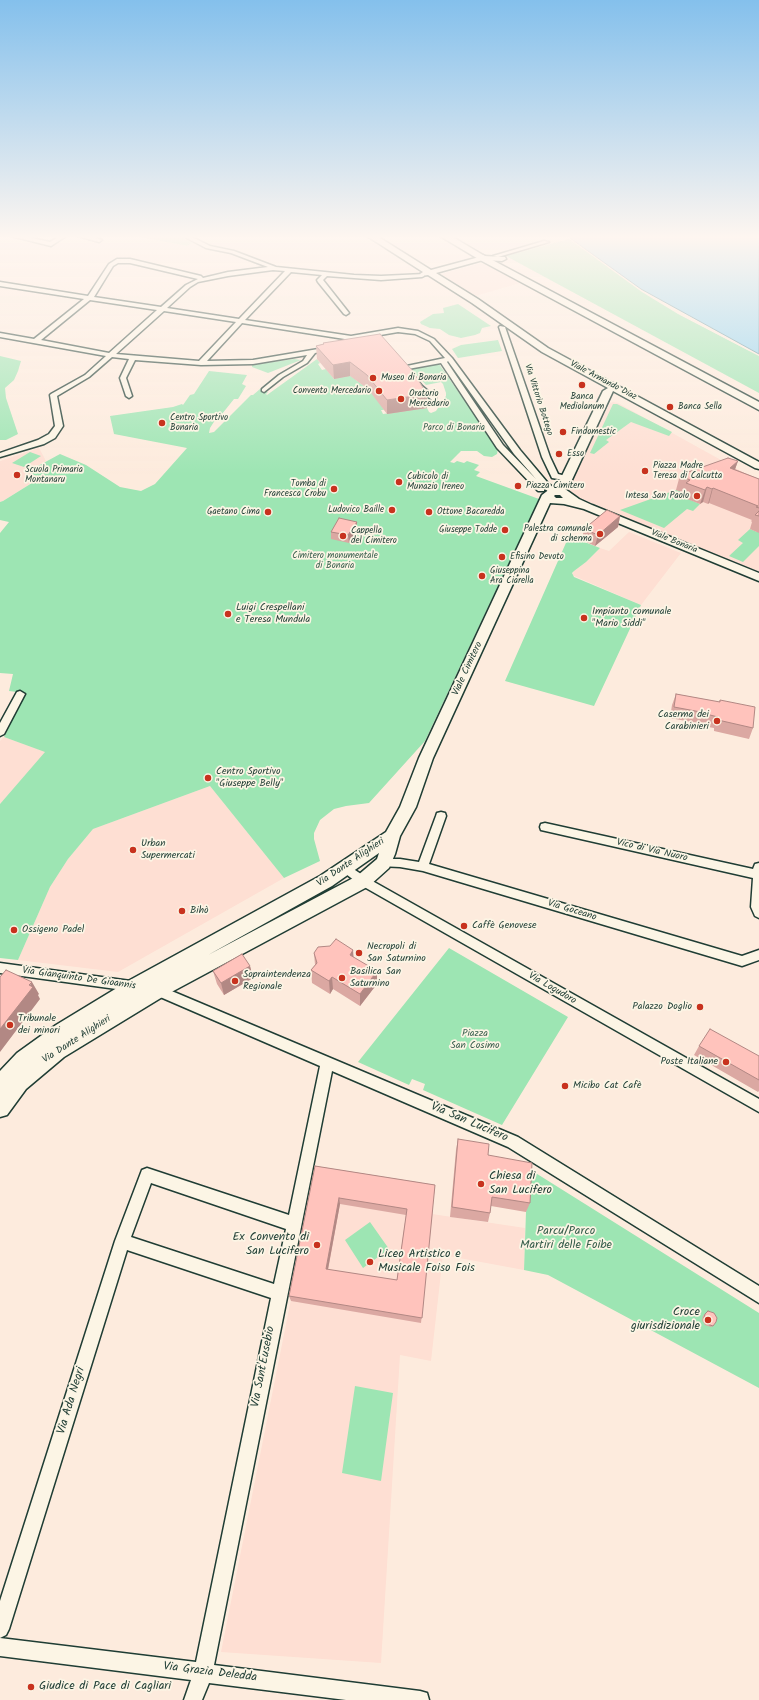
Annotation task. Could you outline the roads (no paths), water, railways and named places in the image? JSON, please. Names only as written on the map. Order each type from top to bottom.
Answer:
[{"type":"main road","name":"Viale Armando Diaz","points":[[485,315],[518,340],[538,352],[759,466]]},
{"type":"main road","name":"Viale Armando Diaz","points":[[497,315],[545,350],[612,389]]},
{"type":"main road","points":[[589,315],[759,407]]},
{"type":"main road","points":[[606,315],[759,397]]},
{"type":"main road","name":"Viale Cimitero","points":[[392,836],[408,807],[429,752],[557,493],[612,389]]},
{"type":"main road","name":"Viale Bonaria","points":[[557,493],[759,577]]},
{"type":"main road","name":"Via Dante Alighieri","points":[[0,1108],[19,1083],[57,1051],[158,990],[363,881],[383,863],[392,836]]},
{"type":"main road","name":"Via Dante Alighieri","points":[[0,1084],[11,1071],[40,1046],[136,986],[346,868],[392,836]]},
{"type":"street","points":[[35,342],[67,315]]},
{"type":"street","points":[[0,455],[41,442],[52,436],[59,426],[53,395],[87,376],[154,315]]},
{"type":"street","points":[[203,315],[353,341],[399,333],[420,339],[447,360],[517,452],[544,484],[557,493]]},
{"type":"street","points":[[201,363],[245,315]]},
{"type":"street","name":"Via Vittorio Bottego","points":[[502,327],[541,461],[555,476],[557,493]]},
{"type":"street","points":[[0,335],[110,356],[132,359],[201,363],[253,362],[341,347]]},
{"type":"street","points":[[348,346],[353,341]]},
{"type":"street","points":[[264,390],[281,376],[305,362],[313,352]]},
{"type":"street","points":[[129,396],[123,378],[132,359]]},
{"type":"street","points":[[434,399],[425,392],[404,369],[406,367],[447,360]]},
{"type":"street","points":[[447,360],[500,446],[533,482],[557,493]]},
{"type":"street","points":[[525,461],[541,461]]},
{"type":"street","points":[[0,732],[20,694]]},
{"type":"street","points":[[423,867],[441,816]]},
{"type":"street","name":"Vico di Via Nuoro","points":[[545,828],[759,871]]},
{"type":"street","name":"Via Goceano","points":[[383,863],[400,863],[423,867],[742,961],[759,955]]},
{"type":"street","name":"Via Logudoro","points":[[346,868],[363,881],[759,1106]]},
{"type":"street","points":[[759,871],[757,906],[759,913]]},
{"type":"street","name":"Via Gianquinto De Gioannis","points":[[0,968],[158,990]]},
{"type":"street","name":"Via San Lucifero","points":[[158,990],[513,1142],[759,1295]]},
{"type":"street","name":"Via Sant'Eusebio","points":[[193,1700],[203,1672],[327,1062]]},
{"type":"street","name":"Via Ada Negri","points":[[0,1629],[122,1241],[146,1174],[293,1224]]},
{"type":"street","points":[[122,1241],[279,1293]]},
{"type":"street","name":"Via Grazia Deledda","points":[[0,1647],[420,1700]]},
{"type":"water","points":[[689,315],[759,315],[759,354]]},
{"type":"place","name":"Museo di Bonaria","points":[[373,378]]},
{"type":"place","name":"Banca Mediolanum","points":[[582,385]]},
{"type":"place","name":"Convento Mercedario","points":[[379,391]]},
{"type":"place","name":"Oratorio Mercedario","points":[[401,399]]},
{"type":"place","name":"Banca Sella","points":[[670,407]]},
{"type":"place","name":"Centro Sportivo Bonaria","points":[[162,423]]},
{"type":"place","name":"Findomestic","points":[[563,432]]},
{"type":"place","name":"Esso","points":[[559,454]]},
{"type":"place","name":"Piazza Madre Teresa di Calcutta","points":[[645,471]]},
{"type":"place","name":"Scuola Primaria Montanaru","points":[[17,475]]},
{"type":"place","name":"Cubicolo di Munazio Ireneo","points":[[399,482]]},
{"type":"place","name":"Piazza Cimitero","points":[[518,486]]},
{"type":"place","name":"Tomba di Francesca Crobu","points":[[334,489]]},
{"type":"place","name":"Intesa San Paolo","points":[[697,496]]},
{"type":"place","name":"Ludovico Baille","points":[[392,510]]},
{"type":"place","name":"Gaetano Cima","points":[[268,512]]},
{"type":"place","name":"Ottone Bacaredda","points":[[429,512]]},
{"type":"place","name":"Giuseppe Todde","points":[[505,530]]},
{"type":"place","name":"Palestra comunale di scherma","points":[[600,534]]},
{"type":"place","name":"Cappella del Cimitero","points":[[343,536]]},
{"type":"place","name":"Efisino Devoto","points":[[502,557]]},
{"type":"place","name":"Giuseppina Ara Ciarella","points":[[482,576]]},
{"type":"place","name":"Luigi Crespellani e Teresa Mundula","points":[[228,614]]},
{"type":"place","name":"Impianto comunale \"Mario Siddi\"","points":[[584,618]]},
{"type":"place","name":"Caserma dei Carabinieri","points":[[717,721]]},
{"type":"place","name":"Centro Sportivo \"Giuseppe Belly\"","points":[[208,778]]},
{"type":"place","name":"Urban Supermercati","points":[[133,850]]},
{"type":"place","name":"Bihò","points":[[182,911]]},
{"type":"place","name":"Caffè Genovese","points":[[464,926]]},
{"type":"place","name":"Ossigeno Padel","points":[[14,930]]},
{"type":"place","name":"Necropoli di San Saturnino","points":[[359,953]]},
{"type":"place","name":"Basilica San Saturnino","points":[[342,978]]},
{"type":"place","name":"Sopraintendenza Regionale","points":[[235,981]]},
{"type":"place","name":"Palazzo Doglio","points":[[700,1007]]},
{"type":"place","name":"Tribunale dei minori","points":[[10,1025]]},
{"type":"place","name":"Poste Italiane","points":[[726,1062]]},
{"type":"place","name":"Micibo Cat Cafè","points":[[565,1086]]},
{"type":"place","name":"Chiesa di San Lucifero","points":[[481,1184]]},
{"type":"place","name":"Ex Convento di San Lucifero","points":[[317,1245]]},
{"type":"place","name":"Liceo Artistico e Musicale Foiso Fois","points":[[370,1262]]},
{"type":"place","name":"Croce giurisdizionale","points":[[708,1320]]},
{"type":"place","name":"Giudice di Pace di Cagliari","points":[[31,1687]]},
{"type":"park label","name":"Parco di Bonaria","points":[[454,428]]},
{"type":"park label","name":"Cimitero monumentale di Bonaria","points":[[335,562]]},
{"type":"park label","name":"Piazza San Cosimo","points":[[475,1040]]},
{"type":"park label","name":"Parcu/Parco Martiri delle Foibe","points":[[566,1239]]}]
